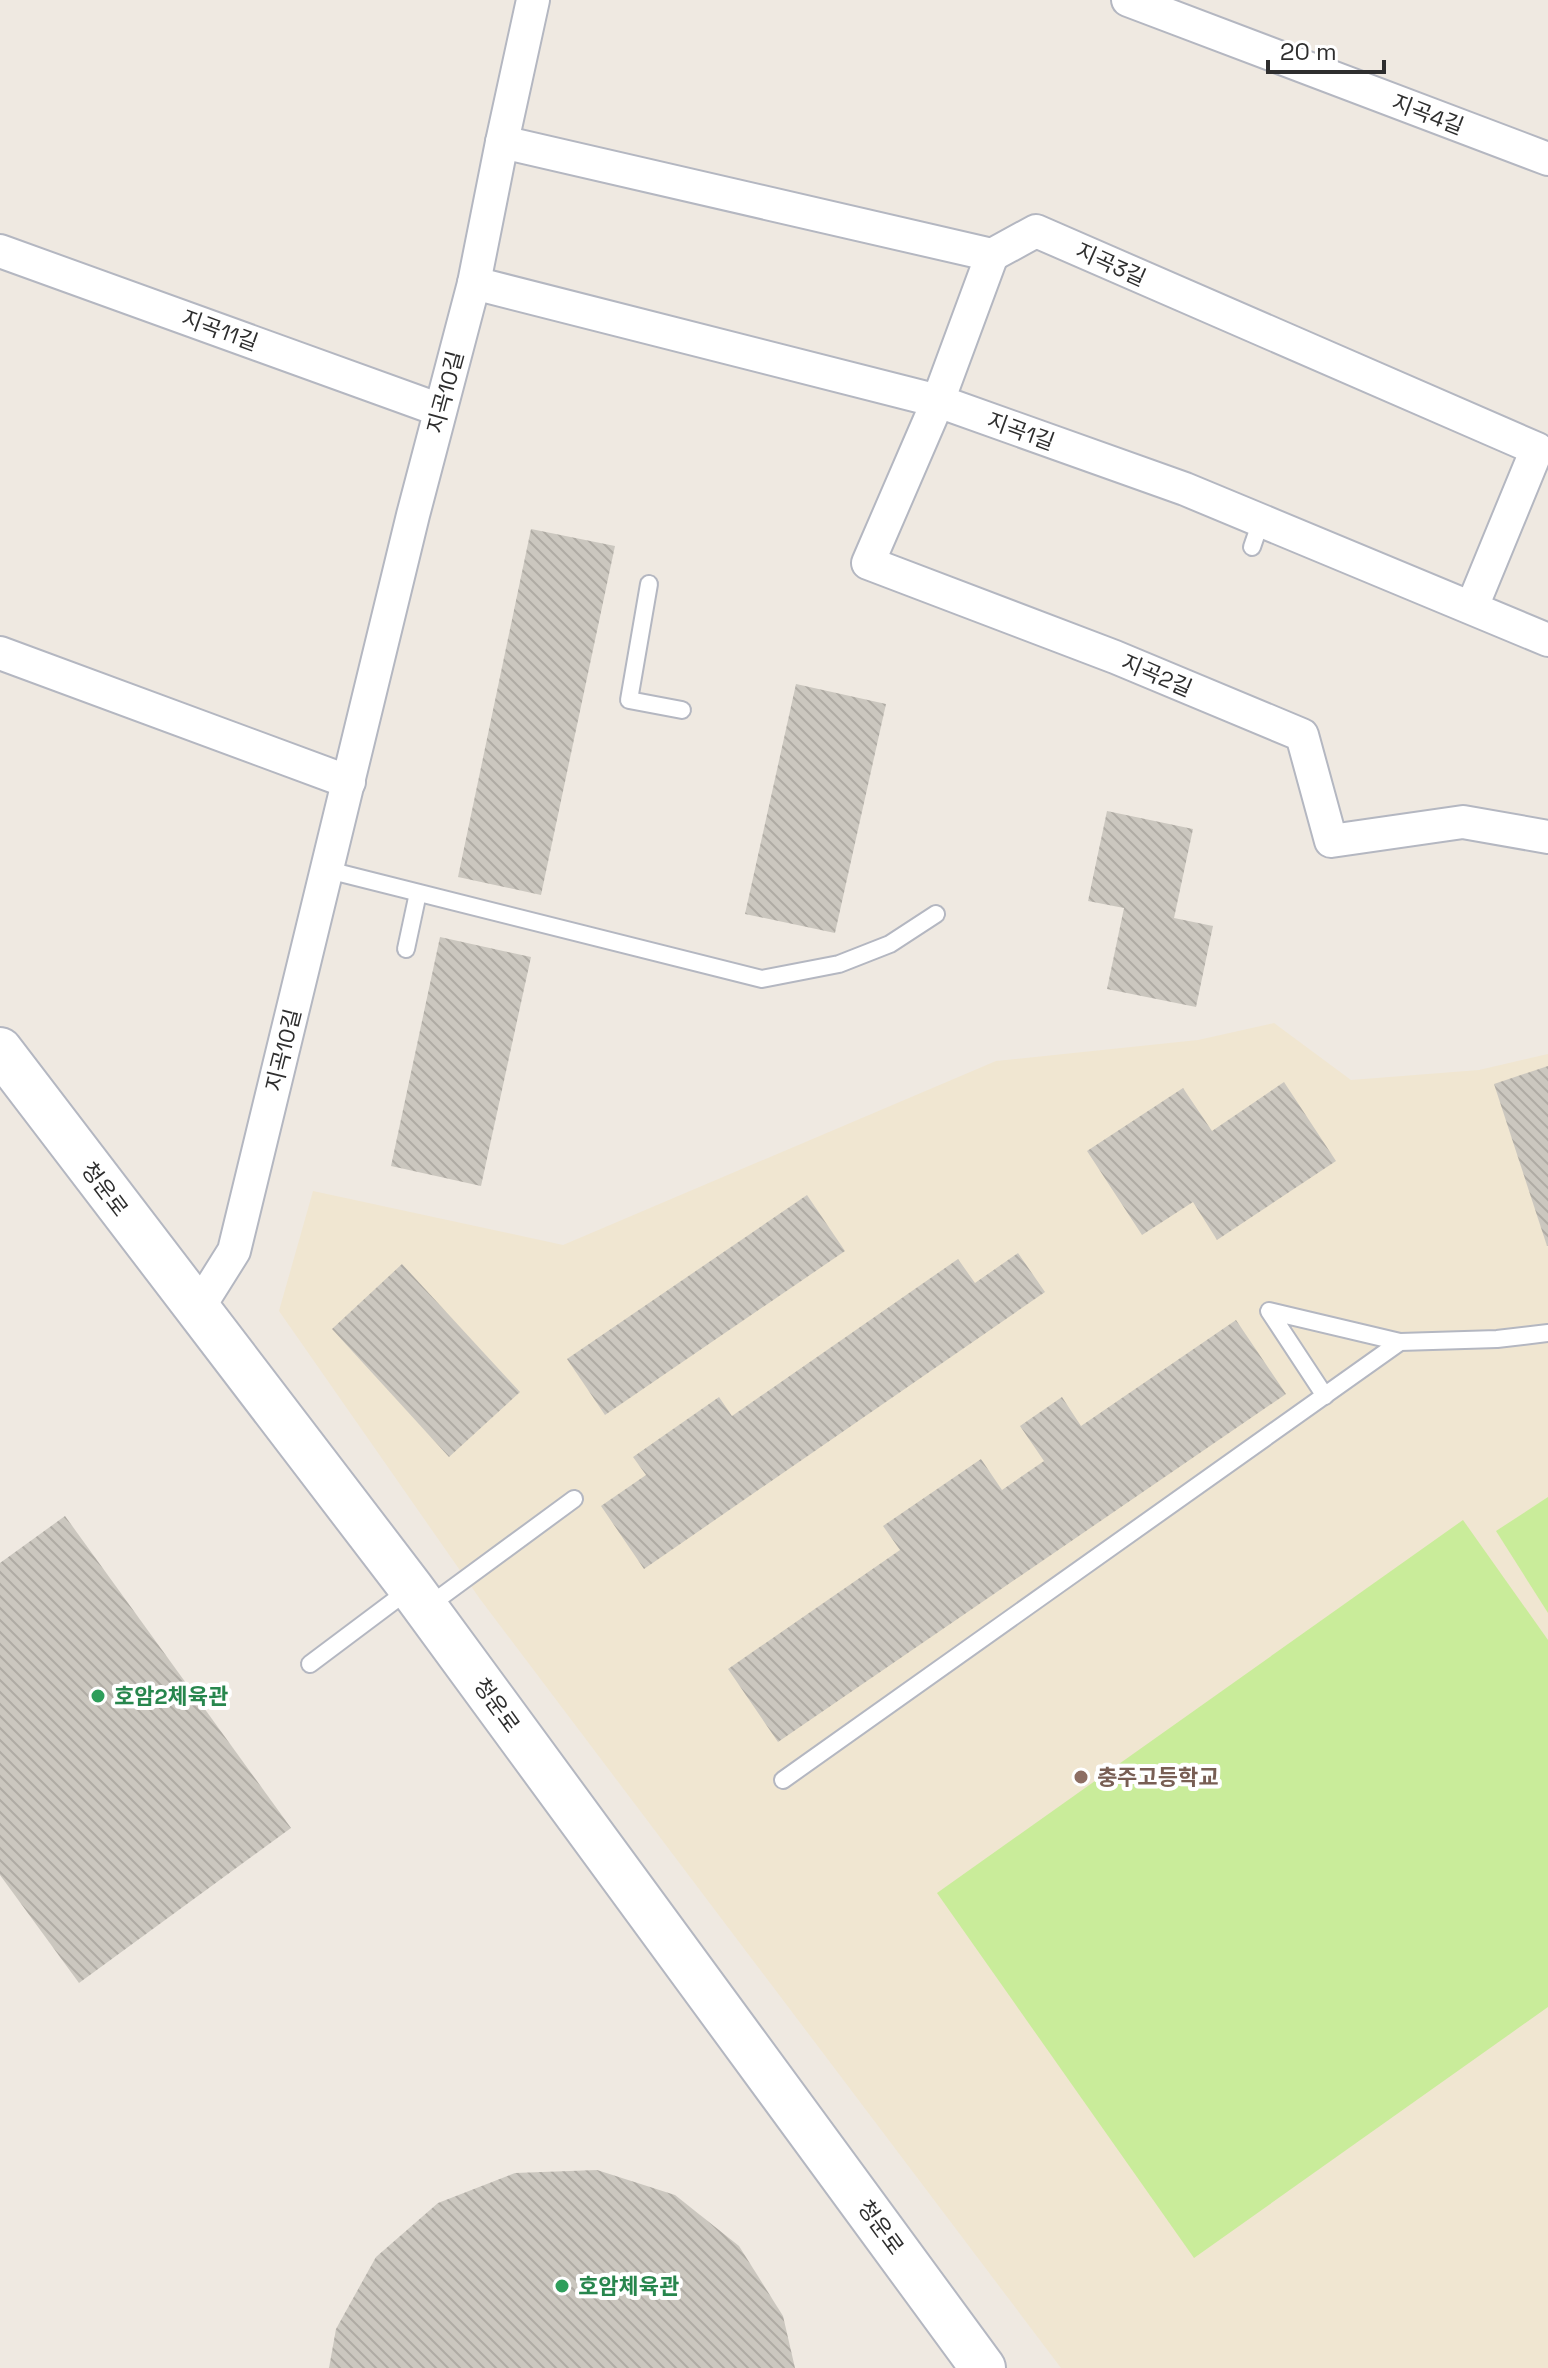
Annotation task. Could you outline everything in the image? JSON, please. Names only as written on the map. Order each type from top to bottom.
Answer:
[{"type":"street","name":"지곡10길","points":[[197,1310],[234,1251],[440,410],[474,283],[533,0]]},
{"type":"street","name":"지곡4길","points":[[1132,1],[1548,159]]},
{"type":"street","points":[[502,142],[992,255],[938,401]]},
{"type":"street","name":"지곡3길","points":[[992,255],[1036,231],[1537,449],[1472,607]]},
{"type":"street","name":"지곡11길","points":[[0,251],[440,410]]},
{"type":"street","name":"지곡1길","points":[[474,283],[938,401],[1185,489],[1257,534],[1472,607],[1548,640]]},
{"type":"street","name":"지곡2길","points":[[938,401],[868,563],[1115,657],[1302,735],[1331,841],[1463,822],[1548,837]]},
{"type":"street","points":[[0,653],[349,782]]},
{"type":"street","name":"청운로","points":[[0,1050],[418,1598],[983,2368]]},
{"type":"lane","points":[[649,584],[629,700],[682,710]]},
{"type":"lane","points":[[328,870],[762,979],[839,964],[890,944],[936,914]]},
{"type":"lane","points":[[406,949],[418,893]]},
{"type":"lane","points":[[1325,1396],[1269,1311],[1400,1342],[1497,1339],[1548,1333]]},
{"type":"lane","points":[[783,1780],[1400,1342]]},
{"type":"lane","points":[[310,1664],[574,1499]]},
{"type":"shaded area","name":"충주고등학교","points":[[1274,1023],[1351,1080],[1479,1070],[1548,1054],[1548,2368],[1061,2368],[480,1599],[279,1311],[313,1191],[563,1245],[996,1061],[1198,1040]]},
{"type":"green space","points":[[1548,1497],[1548,1613],[1496,1531]]},
{"type":"green space","points":[[1463,1520],[1548,1640],[1548,2007],[1194,2258],[937,1893]]},
{"type":"building","points":[[531,529],[615,546],[541,895],[458,877]]},
{"type":"building","points":[[796,684],[886,704],[835,933],[745,914]]},
{"type":"building","points":[[1107,811],[1193,829],[1174,918],[1213,926],[1196,1007],[1107,989],[1124,908],[1088,901]]},
{"type":"building","points":[[440,937],[531,957],[481,1186],[391,1166]]},
{"type":"building","points":[[1548,1066],[1548,1246],[1547,1246],[1494,1084]]},
{"type":"building","points":[[1284,1082],[1336,1161],[1217,1240],[1193,1202],[1142,1235],[1087,1151],[1183,1088],[1212,1131]]},
{"type":"building","points":[[807,1195],[845,1251],[605,1415],[567,1359]]},
{"type":"building","points":[[1018,1253],[1045,1292],[644,1569],[601,1506],[646,1475],[633,1457],[719,1397],[732,1416],[958,1259],[975,1283]]},
{"type":"building","points":[[402,1264],[520,1392],[449,1457],[332,1329]]},
{"type":"building","points":[[1236,1320],[1286,1394],[778,1742],[728,1669],[900,1550],[883,1526],[981,1459],[1002,1490],[1044,1461],[1020,1426],[1062,1397],[1081,1426]]},
{"type":"building","name":"호암2체육관","points":[[65,1516],[291,1828],[79,1983],[0,1875],[0,1563]]},
{"type":"building","name":"호암체육관","points":[[597,2170],[675,2195],[739,2246],[783,2316],[795,2368],[329,2368],[336,2329],[376,2257],[438,2203],[515,2173]]},
{"type":"place","name":"호암2체육관","points":[[98,1696]]},
{"type":"place","name":"충주고등학교","points":[[1081,1777]]},
{"type":"place","name":"호암체육관","points":[[562,2286]]}]
